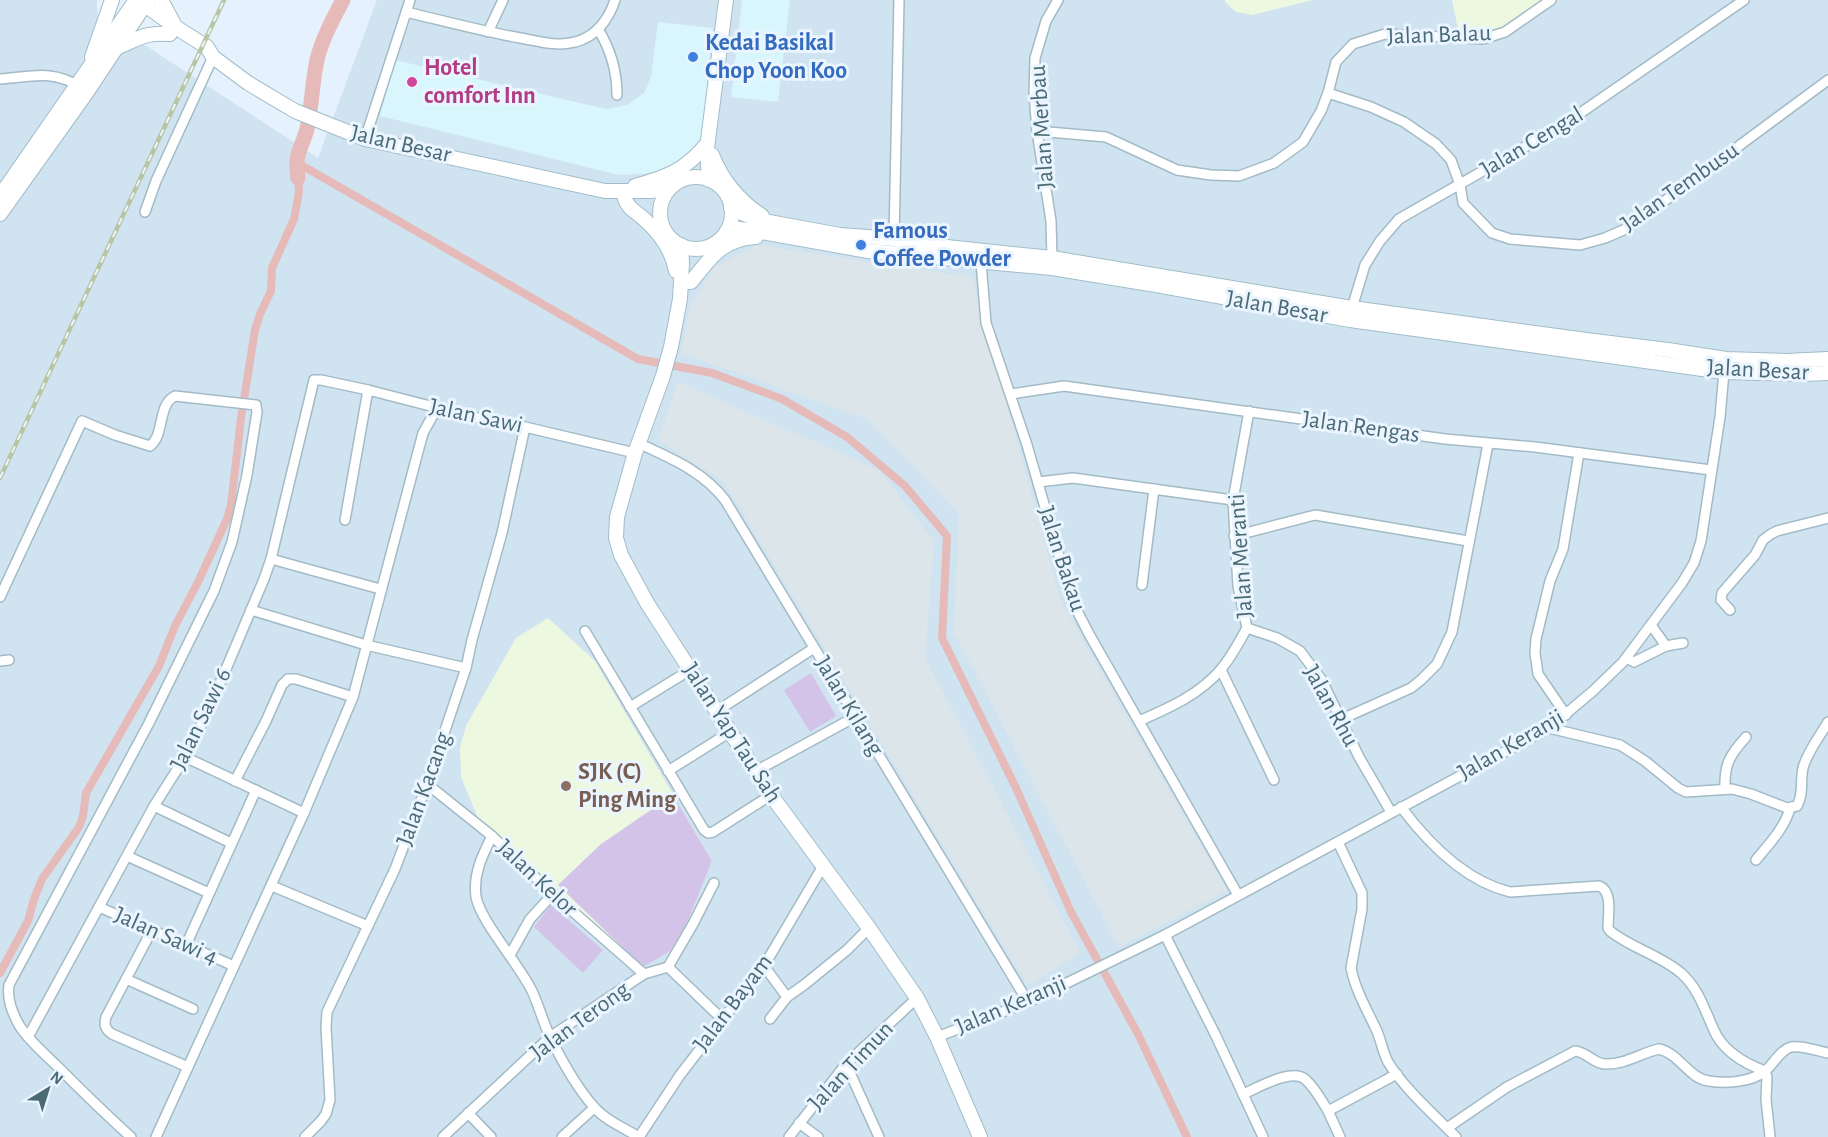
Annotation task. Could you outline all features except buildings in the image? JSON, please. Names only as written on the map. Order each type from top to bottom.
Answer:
[{"type":"main road","points":[[0,214],[82,89],[112,0]]},
{"type":"main road","points":[[116,48],[144,35],[174,31],[161,0]]},
{"type":"main road","points":[[709,180],[707,146],[726,0]]},
{"type":"main road","points":[[88,71],[138,4]]},
{"type":"main road","points":[[0,196],[116,48],[138,4]]},
{"type":"main road","name":"Jalan Besar","points":[[138,4],[174,31],[207,47],[213,57],[248,83],[295,111],[342,131],[365,139],[625,195],[660,214]]},
{"type":"main road","points":[[669,189],[661,204],[660,214],[661,224],[673,240],[691,248],[701,248],[720,239],[727,231],[731,220],[731,208],[724,191],[709,180],[692,177],[707,146]]},
{"type":"main road","points":[[707,146],[683,168],[652,182],[629,187],[625,195],[629,207],[660,235],[674,257],[676,273],[683,281],[691,282],[709,258],[733,241],[774,229]]},
{"type":"main road","points":[[707,146],[716,168],[734,192],[774,229]]},
{"type":"main road","name":"Jalan Besar","points":[[625,195],[669,189],[675,183],[692,177]]},
{"type":"main road","name":"Jalan Besar","points":[[731,208],[774,229],[868,251],[1052,268],[1350,320],[1724,372],[1828,373]]},
{"type":"main road","name":"Jalan Besar","points":[[727,231],[774,229],[894,239],[937,246],[1053,258],[1353,308],[1725,359],[1786,361],[1828,359]]},
{"type":"main road","name":"Jalan Yap Tau Sah","points":[[681,245],[683,281],[671,347],[663,376],[636,448],[617,517],[616,538],[621,555],[647,603],[771,795],[869,928],[917,998],[937,1037],[980,1137]]},
{"type":"main road","name":"Jalan Yap Tau Sah","points":[[683,281],[701,248]]},
{"type":"street","points":[[365,139],[410,0]]},
{"type":"street","points":[[488,32],[503,0]]},
{"type":"street","points":[[406,12],[488,32],[549,44],[563,44],[586,38],[598,29],[607,18],[615,0]]},
{"type":"street","points":[[894,239],[899,0]]},
{"type":"street","name":"Jalan Merbau","points":[[1053,258],[1051,221],[1037,131],[1034,94],[1035,58],[1046,21],[1058,0]]},
{"type":"street","name":"Jalan Balau","points":[[1037,131],[1106,137],[1177,170],[1239,176],[1274,163],[1303,142],[1321,111],[1336,62],[1353,44],[1385,34],[1483,39],[1505,33],[1551,0]]},
{"type":"street","name":"Jalan Cengal","points":[[1353,308],[1365,265],[1380,241],[1399,219],[1563,126],[1744,0]]},
{"type":"street","points":[[598,29],[615,67],[617,95]]},
{"type":"street","points":[[145,212],[156,181],[213,57]]},
{"type":"street","points":[[0,79],[43,74],[66,80],[82,89]]},
{"type":"street","name":"Jalan Tembusu","points":[[1328,93],[1371,107],[1404,122],[1436,144],[1451,160],[1460,185],[1463,203],[1492,233],[1510,239],[1580,244],[1628,228],[1828,80]]},
{"type":"street","name":"Jalan Bakau","points":[[981,262],[986,323],[1011,394],[1072,602],[1238,896]]},
{"type":"street","name":"Jalan Keranji","points":[[937,1037],[1028,1002],[1165,935],[1549,728],[1566,715],[1626,658],[1682,584],[1694,563],[1701,541],[1720,417],[1724,372]]},
{"type":"street","name":"Jalan Sawi","points":[[317,379],[437,408],[636,448]]},
{"type":"street","name":"Jalan Sawi 6","points":[[28,1037],[154,806],[185,757],[210,707],[271,559],[313,382],[317,379]]},
{"type":"street","name":"Jalan Rengas","points":[[1011,394],[1064,386],[1488,444],[1535,447],[1712,470]]},
{"type":"street","points":[[345,520],[368,390]]},
{"type":"street","points":[[0,597],[82,421],[150,447],[157,438],[168,401],[175,396],[255,405],[257,408],[247,475],[232,542],[214,591],[149,723],[9,985],[8,994],[14,1015],[28,1037],[102,1112],[131,1137]]},
{"type":"street","points":[[156,1137],[272,886],[353,697],[423,433],[437,408]]},
{"type":"street","name":"Jalan Meranti","points":[[1139,721],[1179,703],[1202,687],[1221,670],[1247,628],[1238,586],[1233,500],[1249,411]]},
{"type":"street","name":"Jalan Kacang","points":[[305,1137],[321,1122],[330,1100],[327,1012],[395,869],[427,784],[466,668],[502,533],[525,426]]},
{"type":"street","points":[[1342,719],[1411,688],[1437,664],[1452,632],[1488,444]]},
{"type":"street","name":"Jalan Kilang","points":[[636,448],[688,467],[716,489],[725,500],[1028,1002]]},
{"type":"street","points":[[1566,715],[1538,674],[1535,653],[1536,639],[1550,581],[1563,549],[1579,453]]},
{"type":"street","points":[[1038,482],[1073,478],[1233,500]]},
{"type":"street","points":[[1142,585],[1154,489]]},
{"type":"street","points":[[1234,536],[1315,515],[1468,541]]},
{"type":"street","points":[[1730,609],[1721,600],[1722,593],[1755,555],[1763,540],[1777,531],[1828,518]]},
{"type":"street","points":[[271,559],[380,589]]},
{"type":"street","points":[[251,610],[366,645],[466,668]]},
{"type":"street","points":[[1651,625],[1666,646]]},
{"type":"street","name":"Jalan Rhu","points":[[1247,628],[1277,638],[1300,651],[1321,679],[1359,757],[1391,812]]},
{"type":"street","points":[[585,631],[668,771],[708,833],[771,795]]},
{"type":"street","points":[[1626,658],[1634,662],[1666,646],[1683,642]]},
{"type":"street","points":[[717,711],[814,648]]},
{"type":"street","points":[[630,707],[690,670]]},
{"type":"street","points":[[1221,670],[1274,780]]},
{"type":"street","points":[[235,781],[282,685],[288,680],[296,679],[353,697]]},
{"type":"street","points":[[756,771],[855,717]]},
{"type":"street","points":[[1549,728],[1620,745],[1646,761],[1686,792],[1741,790],[1790,808],[1797,806],[1800,800],[1803,770],[1807,757],[1828,722]]},
{"type":"street","points":[[668,771],[730,732]]},
{"type":"street","points":[[1725,789],[1725,767],[1736,748],[1746,737]]},
{"type":"street","points":[[185,757],[304,813]]},
{"type":"street","name":"Jalan Kelor","points":[[427,784],[492,836],[553,894],[644,974]]},
{"type":"street","points":[[186,945],[256,790]]},
{"type":"street","points":[[154,806],[231,843]]},
{"type":"street","points":[[1401,807],[1417,828],[1446,856],[1483,883],[1510,892],[1599,886],[1605,888],[1608,894],[1610,931],[1669,964],[1682,974],[1691,983],[1704,1005],[1713,1030],[1724,1046],[1739,1060],[1765,1071],[1770,1137]]},
{"type":"street","points":[[1756,860],[1779,831],[1790,808]]},
{"type":"street","points":[[492,836],[478,863],[475,882],[477,899],[488,923],[531,990],[550,1037],[572,1078],[594,1108],[639,1137]]},
{"type":"street","points":[[1338,842],[1362,893],[1362,909],[1351,968],[1362,1001],[1378,1032],[1387,1060],[1397,1074],[1456,1137]]},
{"type":"street","points":[[127,856],[209,893]]},
{"type":"street","name":"Jalan Bayam","points":[[639,1137],[680,1075],[764,966],[823,866]]},
{"type":"street","points":[[714,883],[668,967],[723,1020]]},
{"type":"street","points":[[272,886],[368,926]]},
{"type":"street","points":[[510,955],[530,919],[553,894]]},
{"type":"street","name":"Jalan Sawi 4","points":[[99,907],[234,966]]},
{"type":"street","points":[[770,1019],[787,997],[804,986],[847,950],[869,928]]},
{"type":"street","points":[[152,930],[104,1023],[106,1030],[112,1034],[188,1067]]},
{"type":"street","points":[[1165,935],[1263,1137]]},
{"type":"street","points":[[764,966],[787,997]]},
{"type":"street","name":"Jalan Terong","points":[[443,1137],[550,1037],[644,974],[668,967]]},
{"type":"street","points":[[126,978],[194,1009]]},
{"type":"street","name":"Jalan Timun","points":[[789,1137],[846,1064],[917,998]]},
{"type":"street","points":[[1447,1128],[1508,1087],[1575,1051],[1580,1051],[1599,1063],[1606,1064],[1624,1061],[1654,1050],[1664,1050],[1697,1077],[1707,1081],[1731,1082],[1765,1071],[1784,1052],[1794,1047],[1828,1053]]},
{"type":"street","points":[[846,1064],[879,1137]]},
{"type":"street","points":[[1328,1111],[1397,1074]]},
{"type":"street","points":[[1243,1094],[1279,1078],[1289,1075],[1298,1076],[1306,1080],[1328,1111],[1340,1137]]},
{"type":"street","points":[[562,1137],[594,1108]]},
{"type":"street","points":[[468,1113],[491,1137]]},
{"type":"street","points":[[799,1123],[818,1137]]},
{"type":"shaded area","points":[[0,0],[97,0],[97,14],[318,158],[377,0],[1828,0],[1828,1137],[0,1137]]},
{"type":"shaded area","points":[[742,0],[790,0],[778,102],[731,97]]},
{"type":"shaded area","points":[[1225,0],[1313,0],[1252,15],[1236,12]]},
{"type":"shaded area","points":[[1452,0],[1545,0],[1509,25],[1480,33],[1459,34]]},
{"type":"shaded area","points":[[658,22],[713,28],[702,144],[685,158],[658,173],[619,175],[380,116],[395,60],[606,109],[627,105],[644,93],[651,77]]},
{"type":"shaded area","points":[[757,245],[972,277],[1061,602],[1227,891],[1119,947],[954,632],[959,513],[866,419],[681,353],[689,310],[714,267]]},
{"type":"shaded area","points":[[678,382],[879,470],[934,541],[925,658],[1080,952],[1028,986],[724,482],[658,440]]},
{"type":"shaded area","name":"SJK (C) Ping Ming","points":[[548,618],[595,661],[712,861],[685,928],[669,952],[641,968],[478,818],[461,777],[460,748],[466,726],[516,638]]},
{"type":"shaded area","points":[[811,673],[836,716],[810,732],[784,690]]},
{"type":"shaded area","points":[[673,795],[712,861],[685,928],[669,952],[643,967],[558,885],[601,844]]},
{"type":"shaded area","points":[[551,905],[603,950],[583,973],[534,927]]},
{"type":"waterway","points":[[298,178],[298,157],[307,129],[319,52],[343,0]]},
{"type":"waterway","points":[[296,162],[638,359],[712,373],[782,399],[847,437],[905,486],[947,536],[942,638],[1016,788],[1071,912],[1138,1034],[1187,1137]]},
{"type":"waterway","points":[[0,973],[28,921],[42,879],[79,827],[86,793],[159,666],[175,626],[227,519],[231,505],[241,418],[255,330],[271,291],[272,268],[294,219],[299,192],[298,178]]},
{"type":"railway","points":[[0,478],[224,0]]},
{"type":"place","name":"Kedai Basikal Chop Yoon Koo","points":[[693,57]]},
{"type":"place","name":"Hotel comfort Inn","points":[[412,82]]},
{"type":"place","name":"Famous Coffee Powder","points":[[861,245]]},
{"type":"place","name":"SJK (C) Ping Ming","points":[[566,786]]}]
